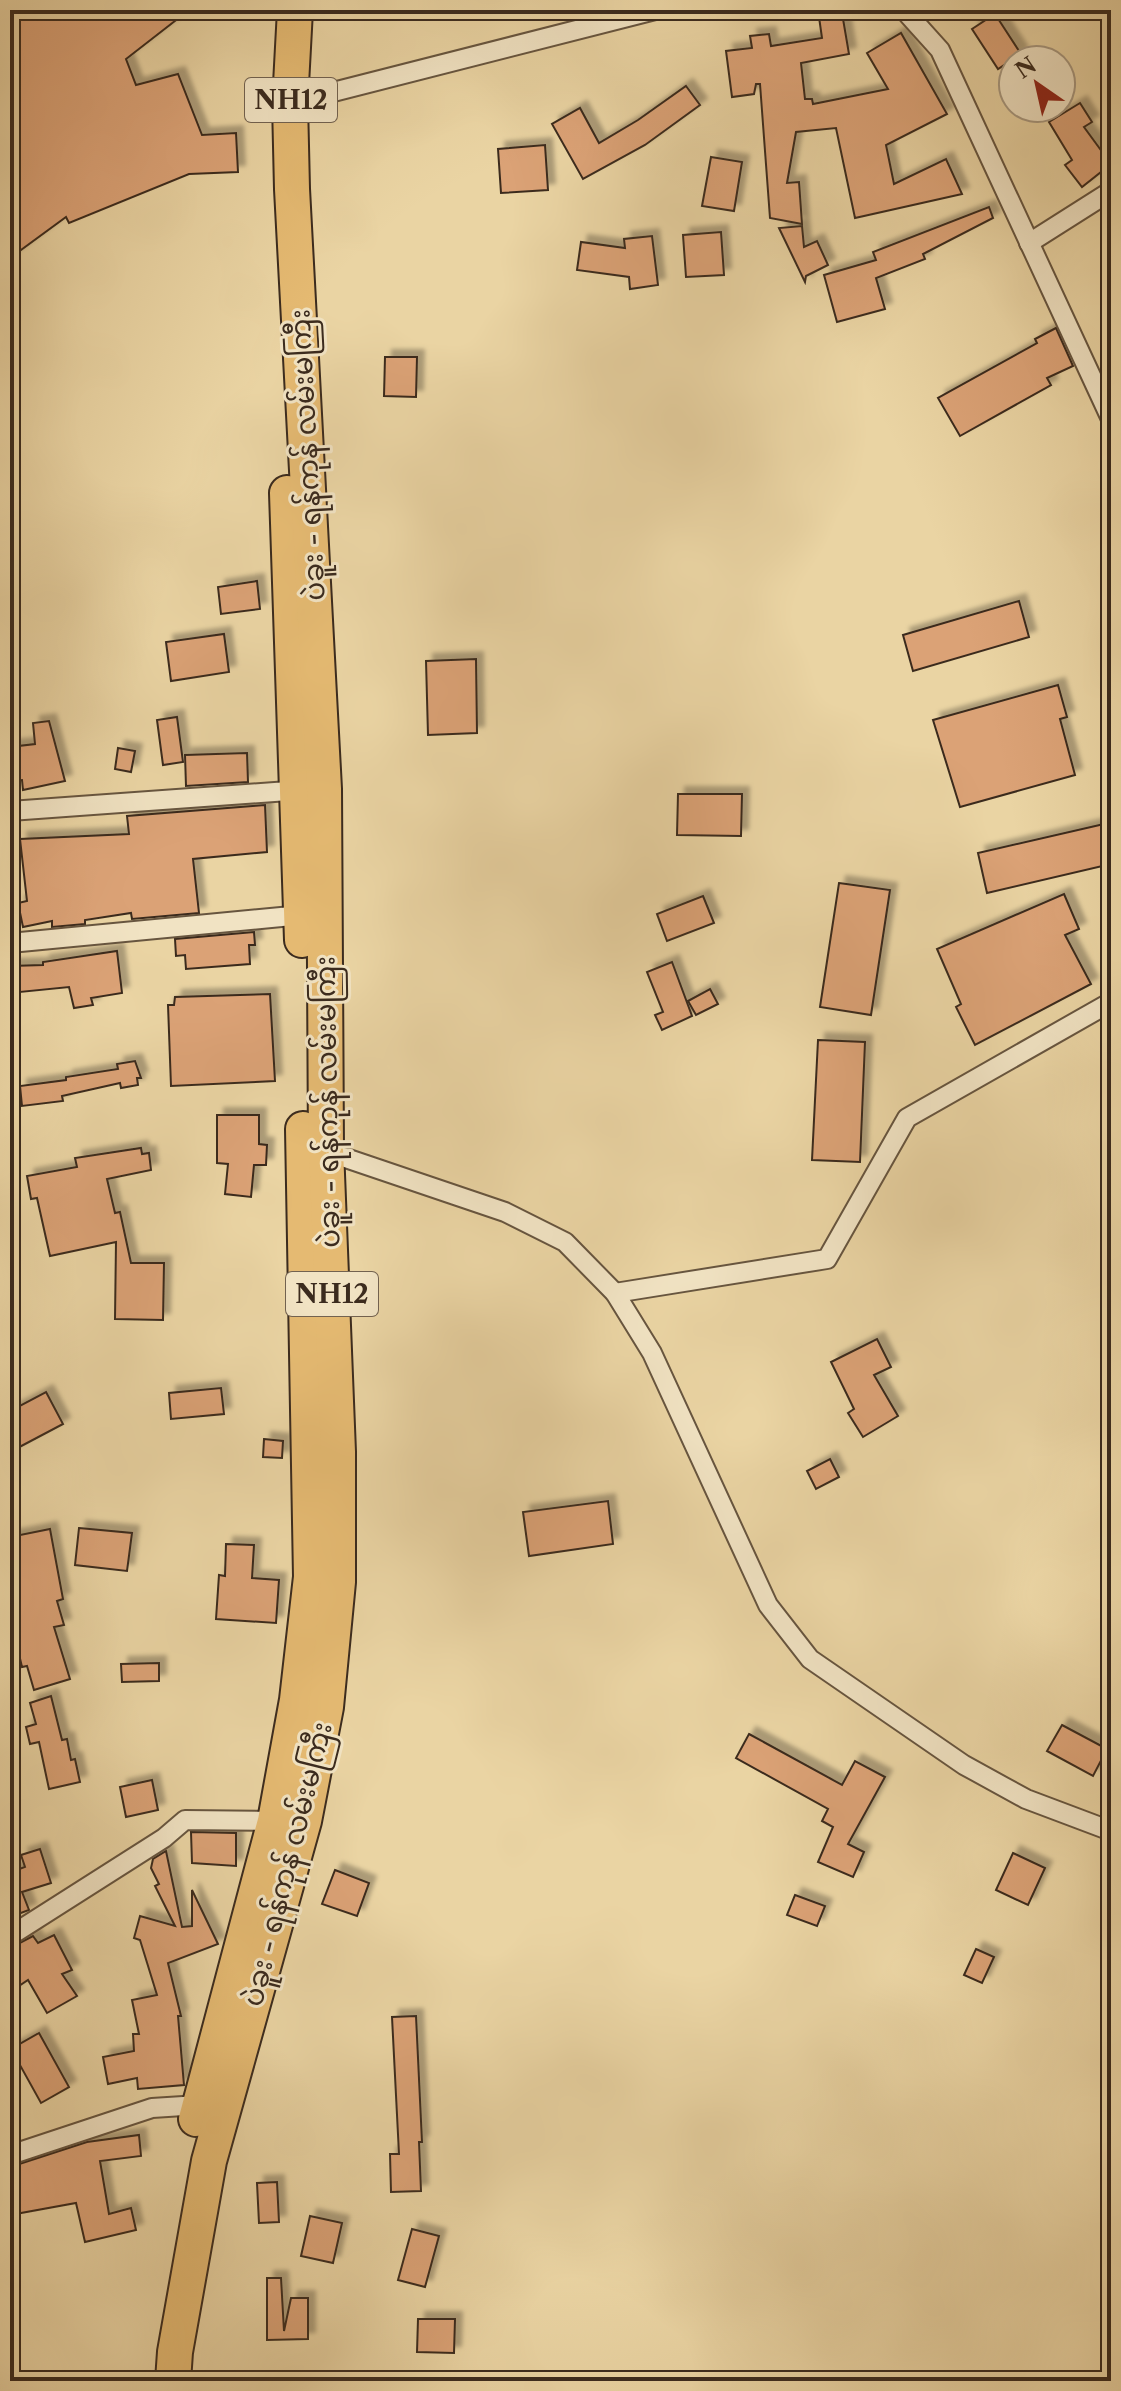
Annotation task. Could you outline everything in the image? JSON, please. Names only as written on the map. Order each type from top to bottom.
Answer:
[{"type":"highway","name":"ပဲခူး - ရန်ကုန် လမ်းမကြီး","points":[[295,10],[290,103],[310,790],[315,1150]]},
{"type":"highway","name":"ပဲခူး - ရန်ကုန် လမ်းမကြီး","points":[[150,2381],[152,2349],[199,2105],[326,1707],[338,1582],[338,1452],[315,1150],[302,915],[310,790]]},
{"type":"highway","name":"ပဲခူး - ရန်ကုန် လမ်းမကြီး","points":[[173,2381],[175,2352],[209,2161],[289,1821]]},
{"type":"street","points":[[290,103],[655,10]]},
{"type":"street","points":[[904,10],[940,50],[1111,419]]},
{"type":"street","points":[[1029,243],[1111,191]]},
{"type":"street","points":[[10,811],[310,790]]},
{"type":"street","points":[[10,943],[302,915]]},
{"type":"street","points":[[615,1293],[827,1259],[907,1118],[1111,1002]]},
{"type":"street","points":[[315,1150],[505,1212],[565,1242],[615,1293],[652,1353],[768,1605],[810,1659],[964,1765],[1026,1799],[1111,1831]]},
{"type":"street","points":[[10,1936],[164,1838],[185,1820],[289,1821]]},
{"type":"street","points":[[10,2155],[152,2108],[199,2105]]},
{"type":"building","points":[[10,10],[189,10],[126,59],[136,85],[178,74],[202,135],[236,133],[238,172],[189,174],[69,223],[66,217],[10,258]]},
{"type":"building","points":[[842,13],[849,54],[801,63],[805,99],[812,99],[813,104],[888,89],[867,53],[901,33],[947,114],[886,145],[894,184],[946,159],[962,194],[855,218],[836,128],[796,132],[787,183],[799,182],[802,224],[770,218],[760,84],[756,84],[754,94],[732,97],[726,51],[752,48],[750,36],[769,34],[771,46],[822,38],[819,17]]},
{"type":"building","points":[[995,14],[1014,44],[997,44],[997,67],[972,29]]},
{"type":"building","points":[[686,86],[700,105],[645,145],[583,179],[552,124],[580,108],[599,143]]},
{"type":"building","points":[[1080,103],[1092,122],[1084,127],[1111,164],[1082,187],[1065,165],[1072,160],[1050,124],[1077,124],[1077,105]]},
{"type":"building","points":[[545,145],[548,190],[501,193],[498,149]]},
{"type":"building","points":[[711,157],[742,162],[734,211],[702,206]]},
{"type":"building","points":[[989,207],[993,218],[923,254],[925,259],[876,278],[885,309],[837,322],[824,275],[876,260],[873,252]]},
{"type":"building","points":[[802,226],[804,247],[817,241],[828,265],[806,276],[805,282],[779,228]]},
{"type":"building","points":[[721,232],[724,275],[686,277],[683,235]]},
{"type":"building","points":[[652,236],[658,285],[630,289],[629,277],[577,270],[581,242],[625,248],[624,239]]},
{"type":"building","points":[[1056,328],[1073,366],[1047,378],[1051,385],[960,436],[938,398],[1037,343],[1035,339]]},
{"type":"building","points":[[385,357],[417,357],[416,397],[384,396]]},
{"type":"building","points":[[257,581],[260,609],[221,614],[218,587]]},
{"type":"building","points":[[1019,601],[1029,637],[913,671],[903,635]]},
{"type":"building","points":[[224,634],[229,672],[171,681],[166,642]]},
{"type":"building","points":[[476,659],[477,733],[428,735],[426,661]]},
{"type":"building","points":[[1058,685],[1067,717],[1060,719],[1075,775],[960,807],[933,720]]},
{"type":"building","points":[[177,717],[183,762],[163,765],[157,720]]},
{"type":"building","points":[[49,721],[65,781],[23,790],[22,780],[10,781],[10,747],[35,744],[33,723]]},
{"type":"building","points":[[118,748],[135,751],[131,772],[115,769]]},
{"type":"building","points":[[247,753],[248,782],[186,786],[185,755]]},
{"type":"building","points":[[678,794],[742,794],[741,836],[677,835]]},
{"type":"building","points":[[265,805],[267,852],[193,859],[199,913],[132,919],[131,913],[85,920],[85,924],[52,927],[52,921],[23,927],[18,903],[27,901],[20,839],[129,834],[127,816]]},
{"type":"building","points":[[1104,824],[1111,864],[987,893],[978,853]]},
{"type":"building","points":[[839,883],[890,890],[871,1015],[820,1007]]},
{"type":"building","points":[[1064,894],[1079,929],[1065,935],[1091,984],[975,1045],[956,1007],[961,1004],[937,949]]},
{"type":"building","points":[[703,896],[714,923],[667,941],[657,914]]},
{"type":"building","points":[[254,932],[255,945],[249,945],[250,964],[186,969],[185,955],[176,956],[175,939]]},
{"type":"building","points":[[117,951],[122,993],[91,998],[93,1005],[74,1008],[69,987],[10,993],[10,966],[43,965],[43,962]]},
{"type":"building","points":[[672,962],[692,1016],[662,1030],[655,1015],[663,1012],[647,972]]},
{"type":"building","points":[[710,989],[718,1004],[696,1015],[688,1001]]},
{"type":"building","points":[[270,994],[275,1081],[171,1086],[168,1005],[174,1005],[175,997]]},
{"type":"building","points":[[818,1040],[865,1042],[860,1162],[812,1160]]},
{"type":"building","points":[[135,1061],[141,1078],[137,1078],[138,1085],[121,1088],[120,1083],[62,1096],[63,1101],[22,1106],[20,1086],[118,1069],[117,1064]]},
{"type":"building","points":[[217,1115],[259,1115],[259,1144],[267,1145],[266,1165],[254,1165],[251,1197],[225,1194],[228,1164],[217,1163]]},
{"type":"building","points":[[141,1148],[142,1154],[149,1153],[151,1170],[107,1179],[115,1213],[120,1212],[131,1263],[164,1263],[163,1320],[115,1319],[116,1242],[50,1256],[37,1198],[31,1199],[27,1176],[77,1167],[75,1158]]},
{"type":"building","points":[[877,1339],[891,1367],[874,1375],[898,1416],[863,1437],[848,1413],[854,1409],[831,1362]]},
{"type":"building","points":[[221,1388],[224,1414],[171,1419],[169,1393]]},
{"type":"building","points":[[46,1392],[63,1424],[10,1452],[10,1411]]},
{"type":"building","points":[[264,1439],[283,1441],[282,1458],[263,1457]]},
{"type":"building","points":[[830,1459],[839,1477],[816,1489],[807,1471]]},
{"type":"building","points":[[608,1501],[613,1544],[529,1556],[523,1512]]},
{"type":"building","points":[[79,1528],[132,1533],[127,1571],[75,1565]]},
{"type":"building","points":[[50,1529],[63,1599],[57,1601],[64,1625],[54,1627],[70,1679],[34,1690],[27,1666],[22,1667],[10,1616],[10,1537]]},
{"type":"building","points":[[226,1544],[254,1545],[252,1578],[279,1580],[276,1623],[216,1619],[219,1575],[225,1576]]},
{"type":"building","points":[[159,1663],[159,1681],[122,1682],[121,1664]]},
{"type":"building","points":[[51,1696],[62,1740],[67,1739],[80,1782],[49,1789],[39,1742],[30,1744],[26,1727],[36,1724],[30,1703]]},
{"type":"building","points":[[1062,1725],[1107,1749],[1093,1776],[1047,1751]]},
{"type":"building","points":[[749,1734],[842,1785],[855,1761],[885,1777],[848,1844],[864,1852],[853,1877],[818,1862],[833,1827],[822,1821],[828,1809],[736,1758]]},
{"type":"building","points":[[152,1780],[158,1810],[126,1817],[120,1787]]},
{"type":"building","points":[[191,1832],[236,1833],[236,1866],[192,1863]]},
{"type":"building","points":[[40,1849],[51,1883],[22,1892],[29,1910],[10,1917],[10,1864],[14,1871],[25,1867],[21,1855]]},
{"type":"building","points":[[166,1851],[182,1927],[192,1926],[192,1890],[218,1944],[168,1963],[181,2016],[178,2016],[184,2085],[138,2089],[137,2078],[108,2084],[103,2057],[134,2051],[133,2034],[139,2034],[132,2000],[157,1995],[140,1940],[134,1938],[140,1916],[175,1926],[155,1886],[159,1884],[151,1868],[153,1859]]},
{"type":"building","points":[[1013,1853],[1045,1868],[1028,1905],[996,1890]]},
{"type":"building","points":[[335,1870],[369,1883],[357,1916],[322,1904]]},
{"type":"building","points":[[795,1895],[825,1906],[817,1926],[787,1915]]},
{"type":"building","points":[[54,1935],[72,1970],[62,1974],[77,1996],[47,2013],[28,1980],[10,1992],[10,1948],[33,1936],[38,1943]]},
{"type":"building","points":[[976,1949],[994,1957],[982,1983],[964,1975]]},
{"type":"building","points":[[416,2016],[421,2191],[391,2192],[390,2154],[399,2154],[392,2017]]},
{"type":"building","points":[[39,2033],[69,2087],[41,2103],[11,2049]]},
{"type":"building","points":[[139,2135],[141,2156],[100,2161],[109,2214],[131,2208],[136,2230],[85,2242],[76,2203],[10,2215],[10,2167],[87,2142]]},
{"type":"building","points":[[277,2182],[279,2222],[259,2223],[257,2183]]},
{"type":"building","points":[[310,2216],[342,2223],[333,2263],[301,2256]]},
{"type":"building","points":[[412,2229],[439,2236],[425,2287],[398,2280]]},
{"type":"building","points":[[267,2278],[281,2278],[284,2331],[291,2298],[308,2298],[308,2339],[267,2340]]},
{"type":"building","points":[[418,2319],[455,2319],[454,2353],[417,2352]]}]
